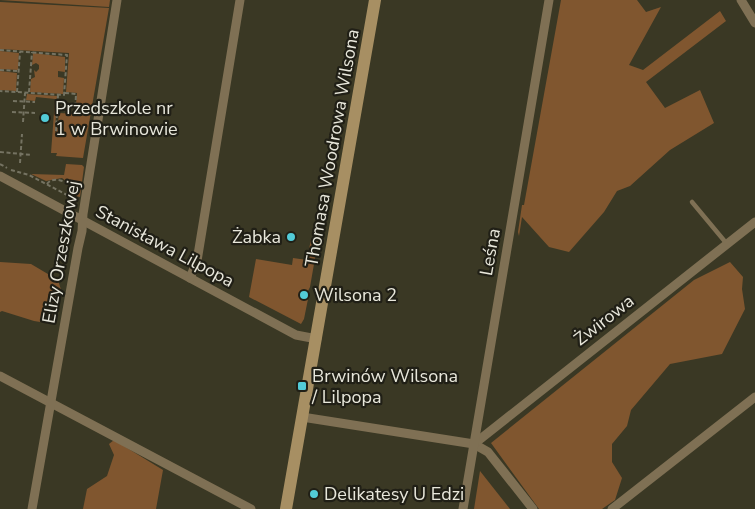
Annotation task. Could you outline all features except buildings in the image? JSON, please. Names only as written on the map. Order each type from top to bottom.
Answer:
[{"type":"street","name":"Elizy Orzeszkowej","points":[[32,509],[82,231],[82,221],[118,0]]},
{"type":"street","points":[[190,278],[197,261],[240,0]]},
{"type":"street","name":"Thomasa Woodrowa Wilsona","points":[[286,509],[375,0]]},
{"type":"street","name":"Leśna","points":[[463,509],[549,0]]},
{"type":"street","points":[[741,0],[755,23]]},
{"type":"street","name":"Stanisława Lilpopa","points":[[0,176],[296,335],[316,339]]},
{"type":"street","name":"Żwirowa","points":[[474,444],[755,222]]},
{"type":"street","points":[[0,376],[251,509]]},
{"type":"street","points":[[612,509],[755,397]]},
{"type":"street","points":[[302,417],[474,444],[488,452],[533,509]]},
{"type":"lane","points":[[692,202],[727,244]]},
{"type":"path","points":[[0,50],[67,55],[64,93]]},
{"type":"path","points":[[17,92],[20,51]]},
{"type":"path","points":[[29,93],[32,52]]},
{"type":"path","points":[[0,70],[19,71]]},
{"type":"path","points":[[0,91],[58,95],[64,95],[64,93],[76,94],[74,114]]},
{"type":"path","points":[[23,122],[25,93]]},
{"type":"path","points":[[56,131],[58,95]]},
{"type":"path","points":[[13,101],[35,102]]},
{"type":"path","points":[[12,112],[35,113]]},
{"type":"path","points":[[20,163],[22,134]]},
{"type":"path","points":[[0,152],[32,154]]},
{"type":"path","points":[[0,164],[47,184],[69,197],[78,207]]},
{"type":"path","points":[[47,184],[50,181],[56,180],[68,183],[71,187],[69,197]]},
{"type":"shaded area","points":[[0,0],[110,0],[109,7]]},
{"type":"shaded area","points":[[561,0],[637,0],[646,12],[661,7],[629,65],[643,70],[720,11],[726,21],[646,82],[665,108],[700,90],[714,123],[670,150],[630,186],[617,191],[604,212],[569,252],[549,247],[522,217],[519,236],[518,232]]},
{"type":"shaded area","points":[[0,2],[109,8],[83,158],[56,156],[57,153],[51,153],[55,99],[36,97],[35,101],[26,100],[27,94],[57,96],[55,132],[57,131],[59,113],[75,114],[77,93],[66,92],[69,53],[0,49]]},
{"type":"shaded area","points":[[0,51],[19,53],[18,70],[0,69]]},
{"type":"shaded area","points":[[33,53],[65,57],[65,72],[58,71],[58,77],[64,78],[63,94],[30,92],[31,79],[35,77],[34,70],[36,72],[39,69],[39,65],[36,63],[32,65]]},
{"type":"shaded area","points":[[0,71],[17,73],[16,91],[0,90]]},
{"type":"shaded area","points":[[66,164],[82,165],[84,167],[80,197],[72,195],[74,190],[72,189],[75,184],[73,181],[66,181],[62,178],[46,181],[31,174],[64,175]]},
{"type":"shaded area","points":[[311,239],[318,241],[310,287],[308,291],[302,291],[301,297],[308,299],[304,319],[301,324],[249,297],[256,259],[292,265],[293,258],[307,260]]},
{"type":"shaded area","points":[[0,262],[31,264],[58,280],[62,293],[53,324],[0,312]]},
{"type":"shaded area","points":[[730,262],[743,277],[742,289],[745,309],[722,354],[670,364],[631,410],[627,426],[612,444],[612,462],[622,478],[615,500],[602,509],[539,509],[491,443],[694,280]]},
{"type":"shaded area","points":[[114,440],[163,470],[156,509],[83,509],[87,489],[107,476],[114,455],[109,444]]},
{"type":"shaded area","points":[[480,471],[510,509],[474,509]]},
{"type":"place","name":"Przedszkole nr 1 w Brwinowie","points":[[45,118]]},
{"type":"place","name":"Żabka","points":[[291,237]]},
{"type":"place","name":"Wilsona 2","points":[[304,295]]},
{"type":"place","name":"Brwinów Wilsona / Lilpopa","points":[[302,386]]},
{"type":"place","name":"Delikatesy U Edzi","points":[[314,494]]}]
